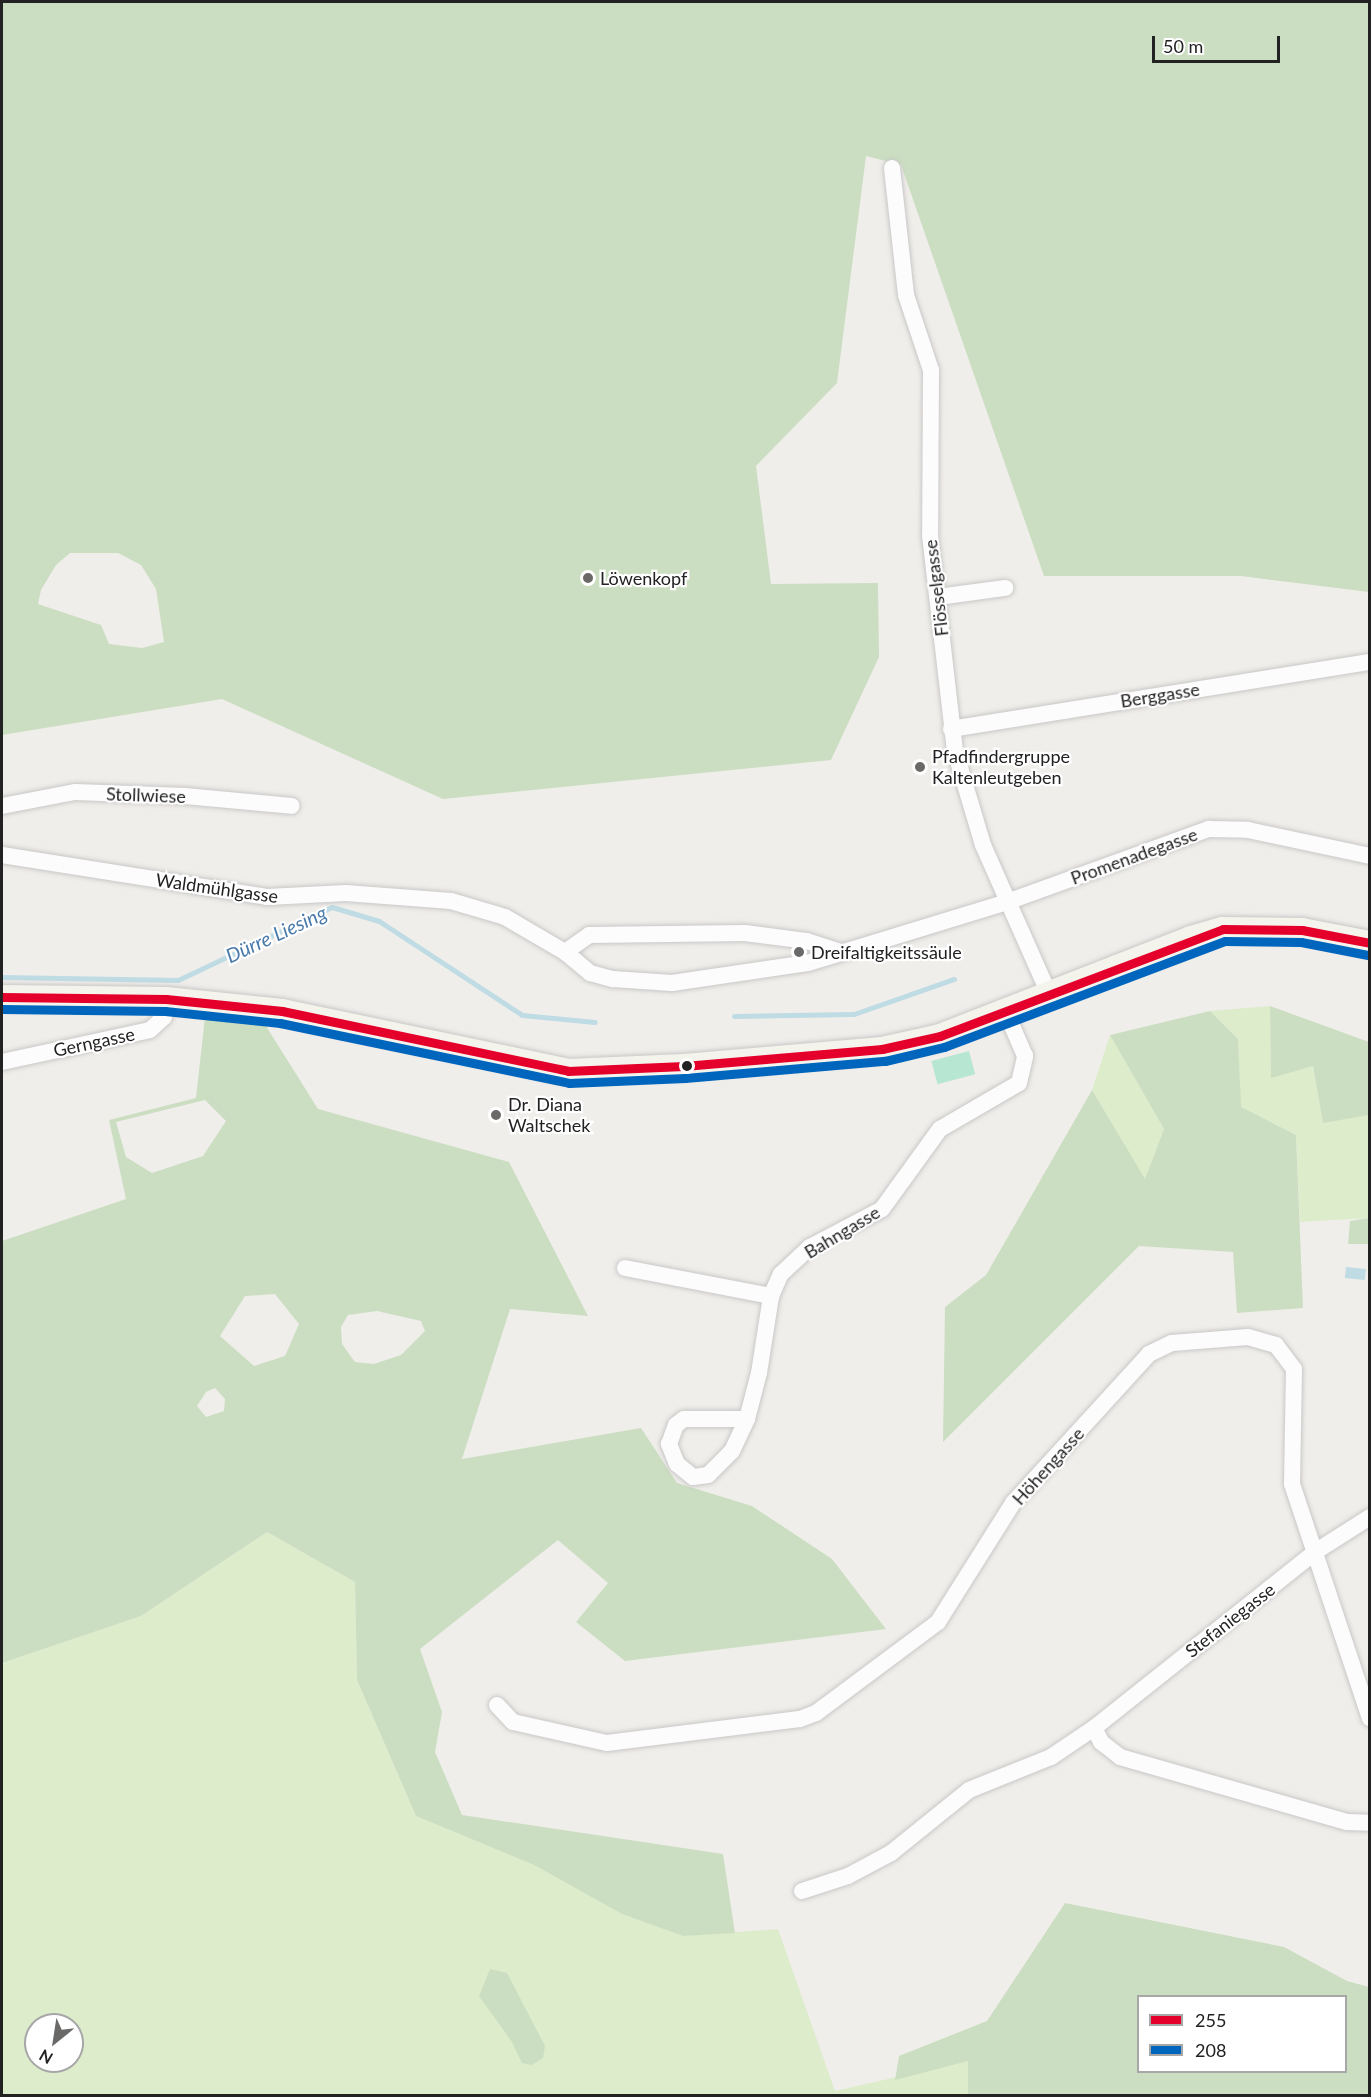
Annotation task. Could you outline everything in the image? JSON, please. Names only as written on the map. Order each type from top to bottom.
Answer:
[{"type":"main road","points":[[2,997],[166,999],[282,1011],[568,1071],[684,1066],[882,1049],[940,1036],[1191,938],[1223,929],[1302,930],[1370,943]]},
{"type":"street","name":"Flösselgasse","points":[[892,168],[906,295],[931,370],[930,535],[951,729],[973,818],[1007,902],[1049,994]]},
{"type":"street","points":[[938,597],[1005,588]]},
{"type":"street","name":"Berggasse","points":[[951,729],[1370,662]]},
{"type":"street","name":"Stollwiese","points":[[2,806],[75,792],[174,795],[292,806]]},
{"type":"street","name":"Promenadegasse","points":[[840,952],[1007,902],[1209,829],[1248,830],[1370,856]]},
{"type":"street","name":"Waldmühlgasse","points":[[2,855],[267,897],[346,893],[451,901],[505,917],[565,951],[590,973],[613,979],[672,983],[750,973],[840,952]]},
{"type":"street","points":[[565,951],[589,935],[745,933],[807,941],[840,952]]},
{"type":"street","name":"Gerngasse","points":[[2,1062],[150,1030],[164,1017],[166,999]]},
{"type":"street","name":"Bahngasse","points":[[747,1419],[684,1419],[676,1425],[669,1444],[678,1464],[693,1477],[708,1475],[725,1460],[747,1419],[759,1373],[771,1296],[781,1274],[810,1247],[882,1209],[940,1129],[1019,1083],[1025,1056],[1006,1012]]},
{"type":"street","points":[[625,1268],[771,1296]]},
{"type":"street","name":"Höhengasse","points":[[497,1705],[513,1722],[607,1743],[800,1719],[816,1713],[938,1622],[1013,1503],[1143,1360],[1172,1342],[1255,1337],[1270,1341],[1287,1355],[1295,1376],[1292,1484],[1370,1718]]},
{"type":"street","name":"Stefaniegasse","points":[[802,1892],[848,1876],[891,1853],[969,1790],[1051,1757],[1094,1728],[1315,1552],[1370,1517]]},
{"type":"street","points":[[1094,1728],[1101,1742],[1120,1757],[1347,1822],[1370,1823]]},
{"type":"green space","points":[[2,2],[1369,2],[1369,592],[1241,576],[1044,576],[901,165],[866,156],[837,383],[756,466],[771,584],[878,583],[879,657],[831,760],[443,799],[222,699],[2,735]],"holes":[[[70,553],[118,553],[141,565],[156,589],[164,642],[142,648],[109,644],[101,625],[38,604],[41,590],[56,565]]]},
{"type":"green space","points":[[1270,1006],[1271,1077],[1313,1066],[1323,1122],[1369,1115],[1369,1218],[1300,1222],[1296,1135],[1240,1107],[1238,1039],[1210,1011]]},
{"type":"green space","points":[[1270,1006],[1369,1042],[1369,1115],[1323,1123],[1313,1066],[1271,1078]]},
{"type":"green space","points":[[1210,1011],[1238,1039],[1241,1107],[1296,1135],[1303,1308],[1237,1313],[1233,1252],[1139,1246],[943,1442],[945,1307],[986,1275],[1092,1090],[1145,1179],[1164,1129],[1110,1035]]},
{"type":"green space","points":[[205,1017],[266,1026],[318,1109],[509,1162],[588,1316],[510,1309],[462,1459],[641,1428],[677,1483],[752,1506],[832,1559],[886,1629],[625,1661],[576,1622],[608,1583],[558,1540],[420,1649],[442,1712],[435,1752],[462,1815],[723,1854],[735,1933],[683,1936],[622,1914],[534,1865],[416,1816],[357,1680],[355,1582],[267,1532],[141,1616],[2,1663],[2,1241],[126,1199],[109,1120],[196,1098]],"holes":[[[205,1100],[226,1121],[203,1156],[152,1173],[126,1157],[116,1122]],[[275,1294],[299,1324],[285,1356],[254,1366],[220,1336],[245,1296]],[[377,1311],[421,1321],[425,1331],[401,1355],[374,1364],[355,1362],[342,1344],[341,1327],[348,1315]],[[215,1388],[225,1399],[224,1411],[206,1417],[197,1406],[206,1392]]]},
{"type":"green space","points":[[1110,1035],[1164,1129],[1145,1180],[1092,1090]]},
{"type":"green space","points":[[969,1051],[975,1074],[938,1084],[931,1061]]},
{"type":"green space","points":[[1369,1218],[1369,1244],[1348,1244],[1350,1221]]},
{"type":"green space","points":[[267,1532],[355,1582],[357,1680],[416,1816],[534,1865],[622,1914],[683,1936],[778,1929],[835,2091],[968,2061],[968,2095],[2,2095],[2,1663],[141,1616]]},
{"type":"green space","points":[[1065,1903],[1284,1947],[1347,1981],[1369,1987],[1369,2095],[968,2095],[968,2061],[895,2080],[899,2056],[987,2021]]},
{"type":"green space","points":[[490,1969],[507,1973],[545,2046],[543,2058],[532,2065],[522,2063],[512,2042],[479,1996]]},
{"type":"water","points":[[1346,1267],[1366,1269],[1365,1280],[1345,1278]]},
{"type":"waterway","name":"Dürre Liesing","points":[[2,977],[178,980],[332,907],[379,921],[522,1015],[595,1022]]},
{"type":"waterway","name":"Dürre Liesing","points":[[734,1016],[854,1014],[954,979]]},
{"type":"transit line","name":"255","points":[[2,997],[166,999],[282,1011],[568,1071],[684,1066],[882,1049],[940,1036],[1223,929],[1302,930],[1370,943]]},
{"type":"transit line","name":"208","points":[[2,1009],[165,1011],[280,1023],[569,1083],[685,1078],[885,1061],[944,1047],[1225,941],[1301,942],[1368,955]]},
{"type":"place","name":"Löwenkopf","points":[[588,578]]},
{"type":"place","name":"Pfadfindergruppe Kaltenleutgeben","points":[[920,767]]},
{"type":"place","name":"Dreifaltigkeitssäule","points":[[799,952]]},
{"type":"place","name":"Dr. Diana Waltschek","points":[[496,1115]]}]
